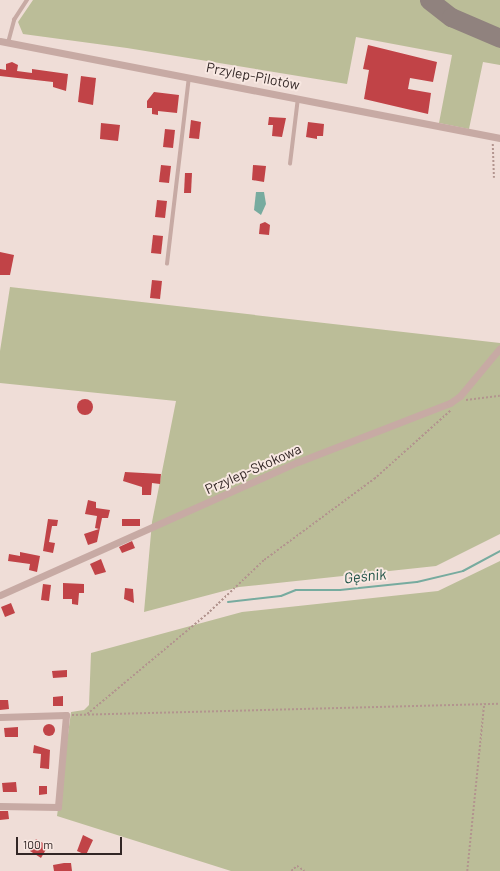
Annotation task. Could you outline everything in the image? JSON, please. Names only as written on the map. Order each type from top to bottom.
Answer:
[{"type":"street","name":"Przylep-Pilotów","points":[[0,41],[496,137]]},
{"type":"street","name":"Przylep-Skokowa","points":[[0,595],[298,462],[453,404],[500,348]]},
{"type":"street","points":[[0,717],[66,715],[58,807],[0,806]]},
{"type":"lane","points":[[8,43],[14,20],[27,0]]},
{"type":"lane","points":[[167,264],[189,77]]},
{"type":"lane","points":[[290,164],[298,98]]},
{"type":"path","points":[[494,178],[496,137]]},
{"type":"path","points":[[87,714],[207,614],[264,560],[374,479],[453,404],[500,396]]},
{"type":"path","points":[[468,871],[484,704]]},
{"type":"path","points":[[66,715],[500,704]]},
{"type":"path","points":[[291,871],[298,866],[305,871]]},
{"type":"green space","points":[[33,0],[500,0],[500,65],[483,62],[469,129],[439,123],[452,55],[356,37],[347,84],[127,48],[23,34],[18,22]]},
{"type":"green space","points":[[10,287],[500,343],[500,534],[436,566],[239,587],[144,612],[152,522],[176,401],[0,383],[0,351]]},
{"type":"green space","points":[[500,561],[500,871],[231,871],[57,816],[71,712],[84,710],[89,705],[91,653],[242,612],[438,591]]},
{"type":"water","points":[[256,192],[264,192],[266,204],[261,215],[254,210]]},
{"type":"building","points":[[368,45],[437,62],[433,82],[410,78],[408,89],[431,93],[428,114],[364,99],[369,70],[363,69]]},
{"type":"building","points":[[12,62],[18,65],[17,71],[32,73],[32,69],[68,74],[66,91],[53,87],[53,82],[0,76],[0,69],[6,70],[6,64]]},
{"type":"building","points":[[81,76],[96,78],[93,105],[78,102]]},
{"type":"building","points":[[154,92],[179,95],[177,113],[158,111],[158,115],[152,114],[152,108],[147,108],[147,101]]},
{"type":"building","points":[[269,117],[286,118],[282,137],[272,136],[273,125],[268,125]]},
{"type":"building","points":[[191,120],[201,122],[199,139],[189,138]]},
{"type":"building","points":[[308,122],[324,124],[323,136],[317,136],[317,139],[306,137]]},
{"type":"building","points":[[101,123],[120,125],[118,141],[100,139]]},
{"type":"building","points":[[165,129],[175,130],[173,148],[163,147]]},
{"type":"building","points":[[161,165],[171,166],[169,183],[159,182]]},
{"type":"building","points":[[253,165],[266,166],[264,182],[252,180]]},
{"type":"building","points":[[185,173],[192,173],[191,193],[184,193]]},
{"type":"building","points":[[157,200],[167,201],[165,218],[155,217]]},
{"type":"building","points":[[265,222],[270,225],[269,235],[259,234],[260,224]]},
{"type":"building","points":[[153,235],[163,236],[161,254],[151,253]]},
{"type":"building","points":[[0,252],[14,255],[10,275],[0,275]]},
{"type":"building","points":[[152,280],[162,281],[160,299],[150,298]]},
{"type":"building","points":[[82,399],[88,399],[93,404],[91,413],[88,415],[82,415],[77,410],[77,404]]},
{"type":"building","points":[[125,472],[161,474],[160,484],[152,483],[151,495],[142,495],[142,487],[123,481]]},
{"type":"building","points":[[88,500],[96,502],[96,508],[110,510],[108,518],[102,518],[97,542],[88,545],[84,534],[99,529],[95,528],[97,516],[85,514]]},
{"type":"building","points":[[48,519],[58,520],[57,526],[52,526],[49,542],[55,543],[53,553],[43,551]]},
{"type":"building","points":[[122,519],[140,519],[140,526],[122,526]]},
{"type":"building","points":[[132,541],[135,548],[122,553],[119,547]]},
{"type":"building","points":[[20,552],[40,556],[37,572],[29,570],[30,564],[8,561],[9,554],[20,556]]},
{"type":"building","points":[[101,559],[106,572],[95,575],[90,564]]},
{"type":"building","points":[[63,583],[84,584],[84,593],[79,593],[78,605],[72,604],[72,599],[63,599]]},
{"type":"building","points":[[43,584],[51,585],[49,601],[41,600]]},
{"type":"building","points":[[125,588],[133,589],[134,603],[124,599]]},
{"type":"building","points":[[11,603],[15,613],[5,617],[1,607]]},
{"type":"building","points":[[67,670],[67,677],[53,678],[52,671]]},
{"type":"building","points":[[63,696],[63,706],[53,706],[53,697]]},
{"type":"building","points":[[0,700],[8,700],[9,709],[0,710]]},
{"type":"building","points":[[49,724],[53,726],[55,730],[53,734],[49,736],[45,734],[43,730],[45,726]]},
{"type":"building","points":[[18,727],[18,737],[5,737],[4,728]]},
{"type":"building","points":[[34,745],[50,750],[49,769],[40,768],[41,754],[33,753]]},
{"type":"building","points":[[16,782],[17,792],[3,792],[2,783]]},
{"type":"building","points":[[39,786],[47,786],[47,794],[39,795]]},
{"type":"building","points":[[0,811],[8,811],[9,819],[0,820]]},
{"type":"building","points":[[83,835],[93,840],[86,855],[77,851]]},
{"type":"building","points":[[36,839],[48,846],[41,858],[30,851]]},
{"type":"building","points":[[71,863],[72,871],[54,871],[53,865]]},
{"type":"waterway","name":"Gęśnik","points":[[228,602],[281,596],[296,590],[340,590],[417,582],[463,571],[500,551]]},
{"type":"taxiway","points":[[429,0],[451,17],[500,38]]}]
